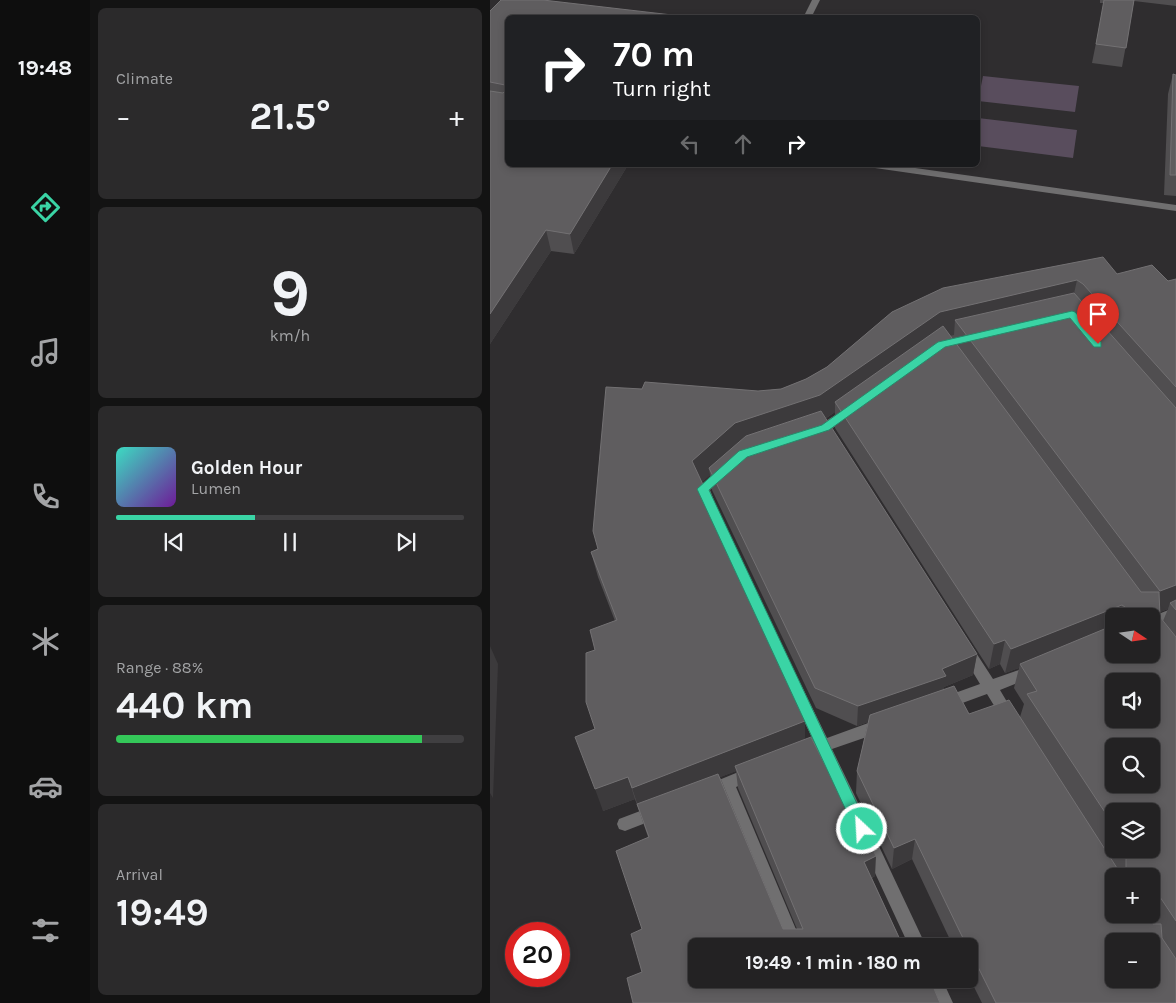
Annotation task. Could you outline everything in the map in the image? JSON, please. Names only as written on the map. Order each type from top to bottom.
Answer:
[{"type":"lane","points":[[808,15],[816,0]]},
{"type":"lane","points":[[888,167],[1176,208]]},
{"type":"lane","points":[[798,436],[828,432],[856,405]]},
{"type":"lane","points":[[715,516],[703,489],[730,466]]},
{"type":"lane","points":[[1160,619],[1176,613]]},
{"type":"lane","points":[[959,638],[1018,730]]},
{"type":"lane","points":[[777,648],[914,938]]},
{"type":"lane","points":[[935,707],[1044,667]]},
{"type":"lane","points":[[806,752],[898,720]]},
{"type":"lane","points":[[693,797],[771,766]]},
{"type":"lane","points":[[727,784],[792,938]]},
{"type":"lane","points":[[625,824],[668,807]]},
{"type":"lane","points":[[812,988],[818,1003]]},
{"type":"lane","points":[[937,988],[944,1003]]},
{"type":"shaded area","points":[[983,76],[1079,86],[1075,112],[980,101]]},
{"type":"shaded area","points":[[980,118],[1077,130],[1073,158],[980,146]]},
{"type":"building","points":[[501,0],[543,0],[672,15],[505,15],[505,85],[490,82],[490,11]]},
{"type":"building","points":[[1104,0],[1134,0],[1126,48],[1096,44]]},
{"type":"building","points":[[1173,74],[1176,75],[1176,175],[1170,175]]},
{"type":"building","points":[[490,91],[503,93],[505,91],[505,167],[611,167],[570,234],[546,230],[490,314]]},
{"type":"building","points":[[1103,257],[1117,274],[1152,265],[1168,281],[1176,279],[1176,387],[1083,284],[1077,280],[940,312],[820,395],[735,423],[692,461],[791,674],[785,672],[805,721],[632,788],[628,777],[595,789],[575,737],[595,729],[586,702],[586,653],[595,650],[590,630],[617,620],[591,552],[598,549],[593,531],[606,387],[642,389],[645,382],[758,391],[781,389],[806,379],[827,367],[892,312],[943,288]]},
{"type":"building","points":[[1074,293],[1176,408],[1176,585],[1160,591],[955,320]]},
{"type":"building","points":[[943,326],[1141,592],[1159,592],[1160,608],[1125,608],[1122,605],[1114,608],[1105,608],[1105,612],[1011,649],[1005,640],[994,644],[835,402]]},
{"type":"building","points":[[821,411],[977,654],[942,669],[946,676],[858,706],[815,688],[709,468],[746,436]]},
{"type":"building","points":[[1176,600],[1176,610],[1170,603]]},
{"type":"building","points":[[1160,617],[1176,637],[1176,921],[1160,897],[1160,868],[1126,868],[1126,858],[1160,858],[1160,803],[1105,803],[1105,812],[1027,694],[1037,691],[1020,664],[1105,629],[1105,663],[1160,663]]},
{"type":"building","points":[[954,686],[969,714],[1009,700],[1105,849],[1105,858],[1111,858],[1117,868],[1105,868],[1105,923],[1161,924],[1162,938],[1176,959],[1176,1003],[996,1003],[978,967],[978,938],[963,938],[915,839],[894,848],[857,771],[870,715]]},
{"type":"building","points":[[811,737],[848,810],[850,801],[876,856],[864,862],[899,938],[688,938],[688,988],[934,988],[940,1003],[633,1003],[627,978],[642,972],[631,934],[642,929],[616,851],[649,837],[637,804],[718,774],[783,929],[803,929],[735,766]]},
{"type":"route","points":[[862,829],[703,489],[743,454],[825,427],[942,344],[1072,314],[1098,344]]}]
